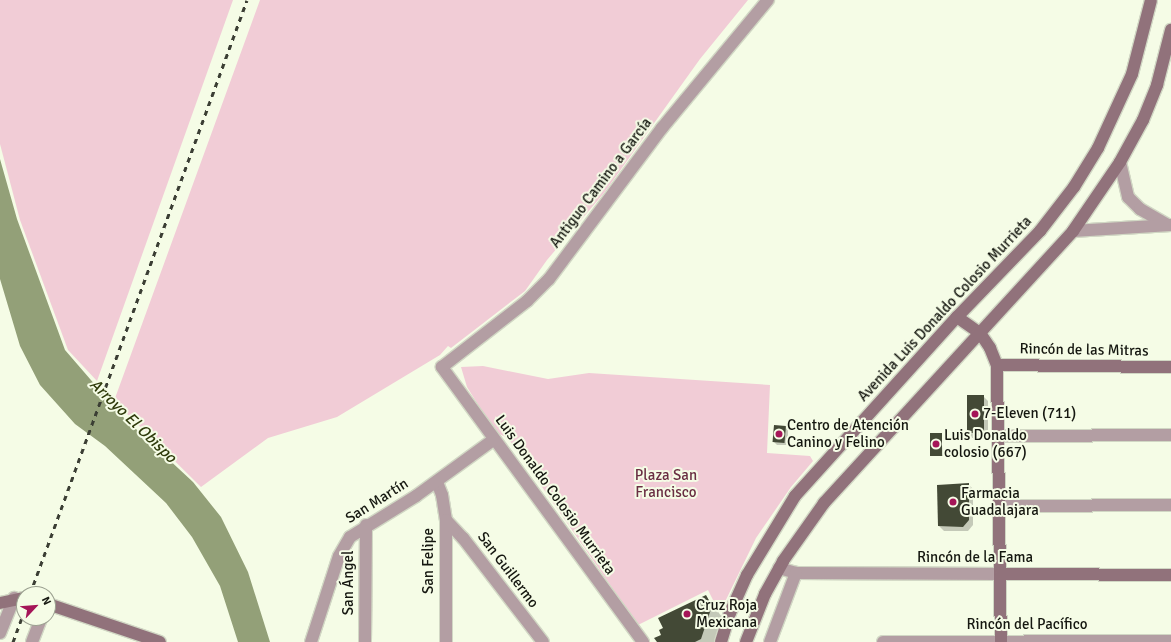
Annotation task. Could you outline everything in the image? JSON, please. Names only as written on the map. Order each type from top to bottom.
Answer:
[{"type":"main road","name":"Avenida Luis Donaldo Colosio Murrieta","points":[[721,642],[730,613],[747,575],[795,496],[957,317],[1040,231],[1088,167],[1132,74],[1151,0]]},
{"type":"main road","points":[[745,639],[779,568],[806,526],[842,481],[1073,231],[1120,162],[1143,120],[1157,85],[1171,30]]},
{"type":"main road","points":[[957,317],[980,333],[990,348],[997,365],[1001,642]]},
{"type":"main road","name":"Rincón de las Mitras","points":[[997,365],[1171,367]]},
{"type":"main road","name":"Rincón de la Fama","points":[[1001,574],[1171,575]]},
{"type":"main road","points":[[0,603],[16,599]]},
{"type":"main road","points":[[56,607],[160,642]]},
{"type":"street","name":"Antiguo Camino a García","points":[[442,367],[527,301],[549,279],[662,128],[768,0]]},
{"type":"street","points":[[1120,162],[1128,197],[1140,209],[1169,225]]},
{"type":"street","points":[[1073,231],[1169,225]]},
{"type":"street","name":"Luis Donaldo Colosio Murrieta","points":[[442,367],[493,440],[643,642]]},
{"type":"street","points":[[998,436],[1171,435]]},
{"type":"street","name":"San Martín","points":[[311,642],[343,545],[366,525],[437,482],[493,440]]},
{"type":"street","name":"San Felipe","points":[[437,482],[442,495],[446,520],[446,642]]},
{"type":"street","points":[[998,506],[1171,505]]},
{"type":"street","name":"San Guillermo","points":[[446,520],[463,538],[543,642]]},
{"type":"street","name":"San Ángel","points":[[365,642],[366,525]]},
{"type":"street","name":"Rincón de la Fama","points":[[779,568],[796,572],[1001,574]]},
{"type":"street","points":[[770,642],[796,572]]},
{"type":"street","points":[[0,633],[16,604]]},
{"type":"street","points":[[32,642],[37,626]]},
{"type":"street","name":"Rincón del Pacífico","points":[[883,642],[1171,641]]},
{"type":"green space","points":[[0,0],[233,0],[97,381],[68,350],[20,220],[0,144]]},
{"type":"green space","points":[[260,0],[748,0],[700,59],[604,193],[547,260],[525,291],[451,348],[448,346],[440,355],[337,417],[268,438],[201,487],[114,401]]},
{"type":"green space","name":"Plaza San Francisco","points":[[483,366],[548,379],[589,373],[770,385],[767,453],[810,456],[813,461],[791,487],[756,538],[722,608],[717,608],[708,590],[638,625],[508,438],[495,432],[467,387],[461,367]]},
{"type":"shaded area","points":[[0,159],[17,219],[65,350],[122,416],[193,482],[221,517],[248,572],[270,642],[238,642],[220,586],[192,537],[166,503],[105,446],[75,424],[40,385],[20,346],[0,279]]},
{"type":"building","name":"7-Eleven (711)","points":[[967,395],[984,395],[984,433],[967,433]]},
{"type":"building","name":"Centro de Atención Canino y Felino","points":[[774,425],[786,426],[784,443],[773,442]]},
{"type":"building","name":"Luis Donaldo colosio (667)","points":[[930,433],[942,433],[942,456],[930,456]]},
{"type":"building","name":"Farmacia Guadalajara","points":[[969,483],[969,520],[963,527],[938,526],[937,485]]},
{"type":"building","name":"Cruz Roja Mexicana","points":[[706,595],[712,606],[701,639],[695,642],[657,642],[654,638],[661,635],[659,630],[663,628],[658,618]],"holes":[[[701,604],[703,608],[698,611],[696,607]]]},
{"type":"railway","points":[[33,586],[247,0]]},
{"type":"railway","points":[[13,642],[19,626]]},
{"type":"place","name":"7-Eleven (711)","points":[[975,414]]},
{"type":"place","name":"Centro de Atención Canino y Felino","points":[[779,434]]},
{"type":"place","name":"Luis Donaldo colosio (667)","points":[[936,444]]},
{"type":"place","name":"Farmacia Guadalajara","points":[[953,502]]},
{"type":"place","name":"Cruz Roja Mexicana","points":[[687,614]]},
{"type":"water label","name":"Arroyo El Obispo","points":[[133,421]]}]
